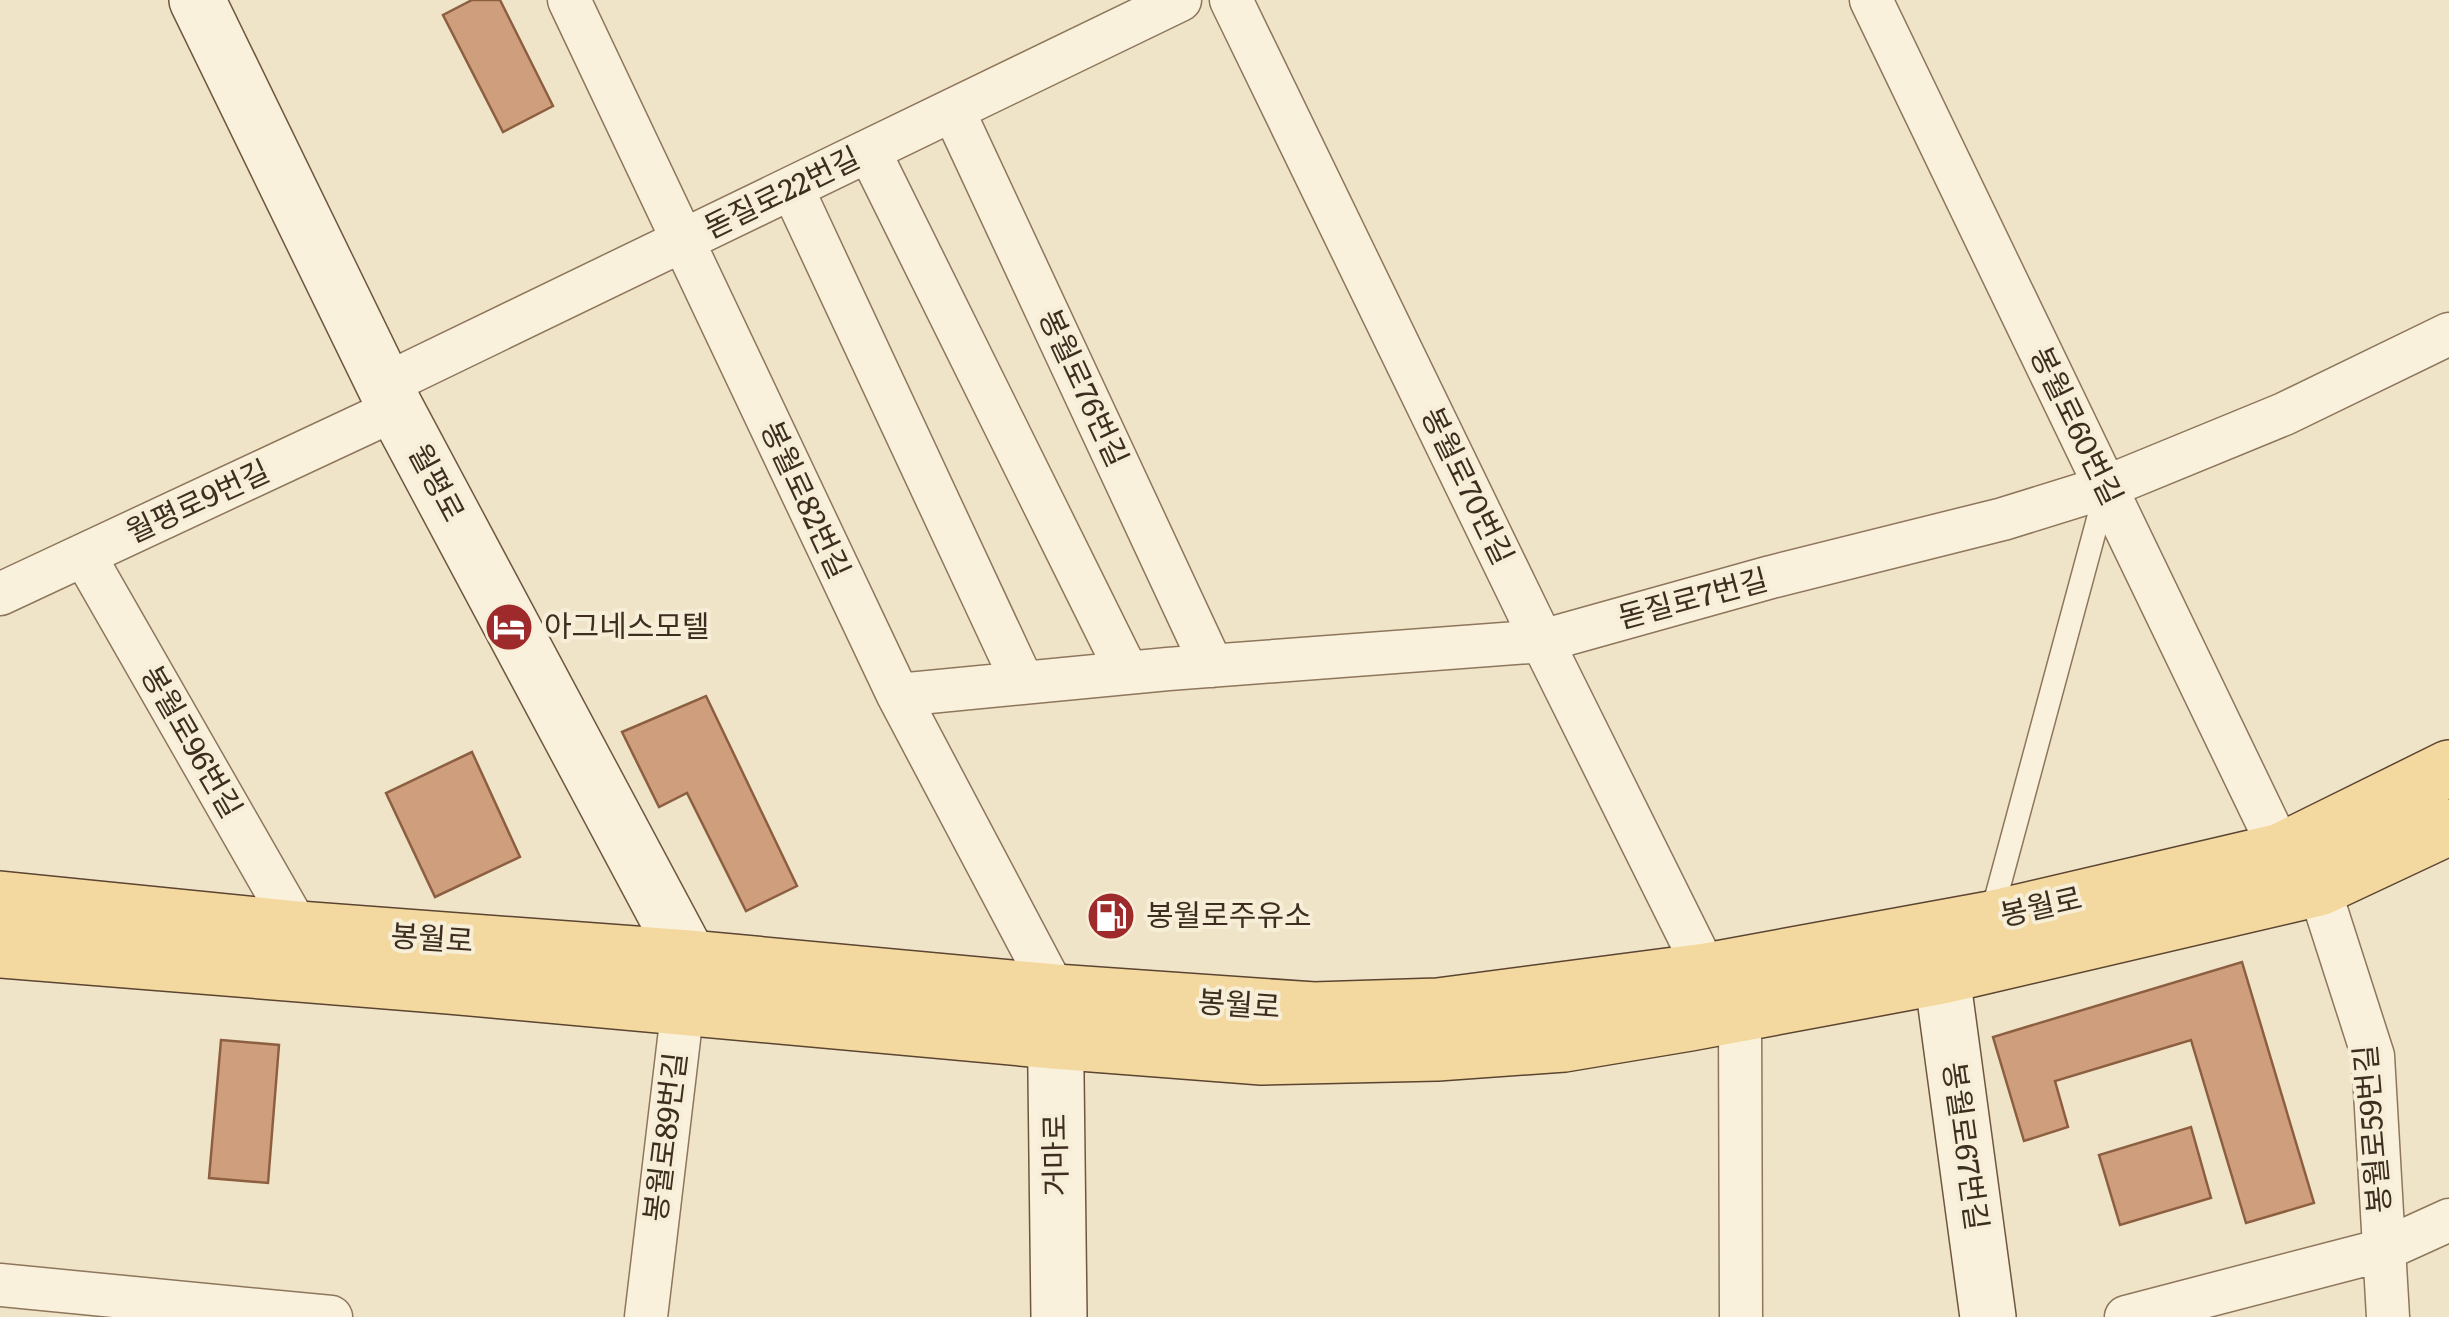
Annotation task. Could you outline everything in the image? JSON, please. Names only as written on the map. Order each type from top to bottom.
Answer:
[{"type":"main road","name":"월평로","points":[[196,0],[390,397],[685,983]]},
{"type":"main road","name":"봉월로","points":[[0,900],[298,929],[685,983],[1055,1017],[1438,1006],[1706,971],[1990,919],[2300,870],[2449,768]]},
{"type":"main road","points":[[1055,1017],[1262,1056],[1437,1054],[1564,1044],[1942,976],[2449,827]]},
{"type":"main road","points":[[0,950],[430,984],[685,983]]},
{"type":"main road","name":"봉월로67번길","points":[[1942,976],[1988,1317]]},
{"type":"main road","name":"거마로","points":[[1055,1017],[1059,1317]]},
{"type":"street","name":"봉월로82번길","points":[[569,0],[1055,1017]]},
{"type":"street","name":"돋질로22번길","points":[[390,397],[683,241],[1180,0]]},
{"type":"street","name":"봉월로70번길","points":[[1231,0],[1706,971]]},
{"type":"street","name":"봉월로60번길","points":[[1871,0],[2106,487],[2300,870]]},
{"type":"street","name":"봉월로76번길","points":[[953,110],[1212,666]]},
{"type":"street","points":[[869,150],[1128,672]]},
{"type":"street","points":[[792,188],[1023,683]]},
{"type":"street","name":"돋질로7번길","points":[[898,695],[1128,672],[1542,641],[2106,487],[2284,414],[2449,334]]},
{"type":"street","name":"월평로9번길","points":[[0,594],[84,555],[390,397]]},
{"type":"street","name":"봉월로96번길","points":[[84,555],[298,929]]},
{"type":"street","name":"봉월로59번길","points":[[2300,870],[2373,1056],[2388,1317]]},
{"type":"street","name":"봉월로89번길","points":[[646,1317],[685,983]]},
{"type":"street","points":[[1740,1014],[1740,1317]]},
{"type":"street","points":[[2126,1317],[2383,1250],[2449,1220]]},
{"type":"street","points":[[0,1285],[146,1308],[330,1317]]},
{"type":"lane","points":[[1990,919],[2106,487]]},
{"type":"building","points":[[472,0],[500,0],[553,106],[503,132],[443,15]]},
{"type":"building","points":[[706,696],[797,886],[746,911],[687,793],[659,807],[622,732]]},
{"type":"building","points":[[472,752],[520,857],[435,897],[386,793]]},
{"type":"building","points":[[2242,962],[2314,1203],[2246,1223],[2191,1040],[2055,1081],[2068,1127],[2024,1141],[1993,1037]]},
{"type":"building","points":[[221,1040],[279,1045],[268,1183],[209,1178]]},
{"type":"building","points":[[2191,1127],[2211,1198],[2120,1225],[2099,1155]]},
{"type":"place","name":"아그네스모텔","points":[[509,627]]},
{"type":"place","name":"봉월로주유소","points":[[1111,916]]}]
